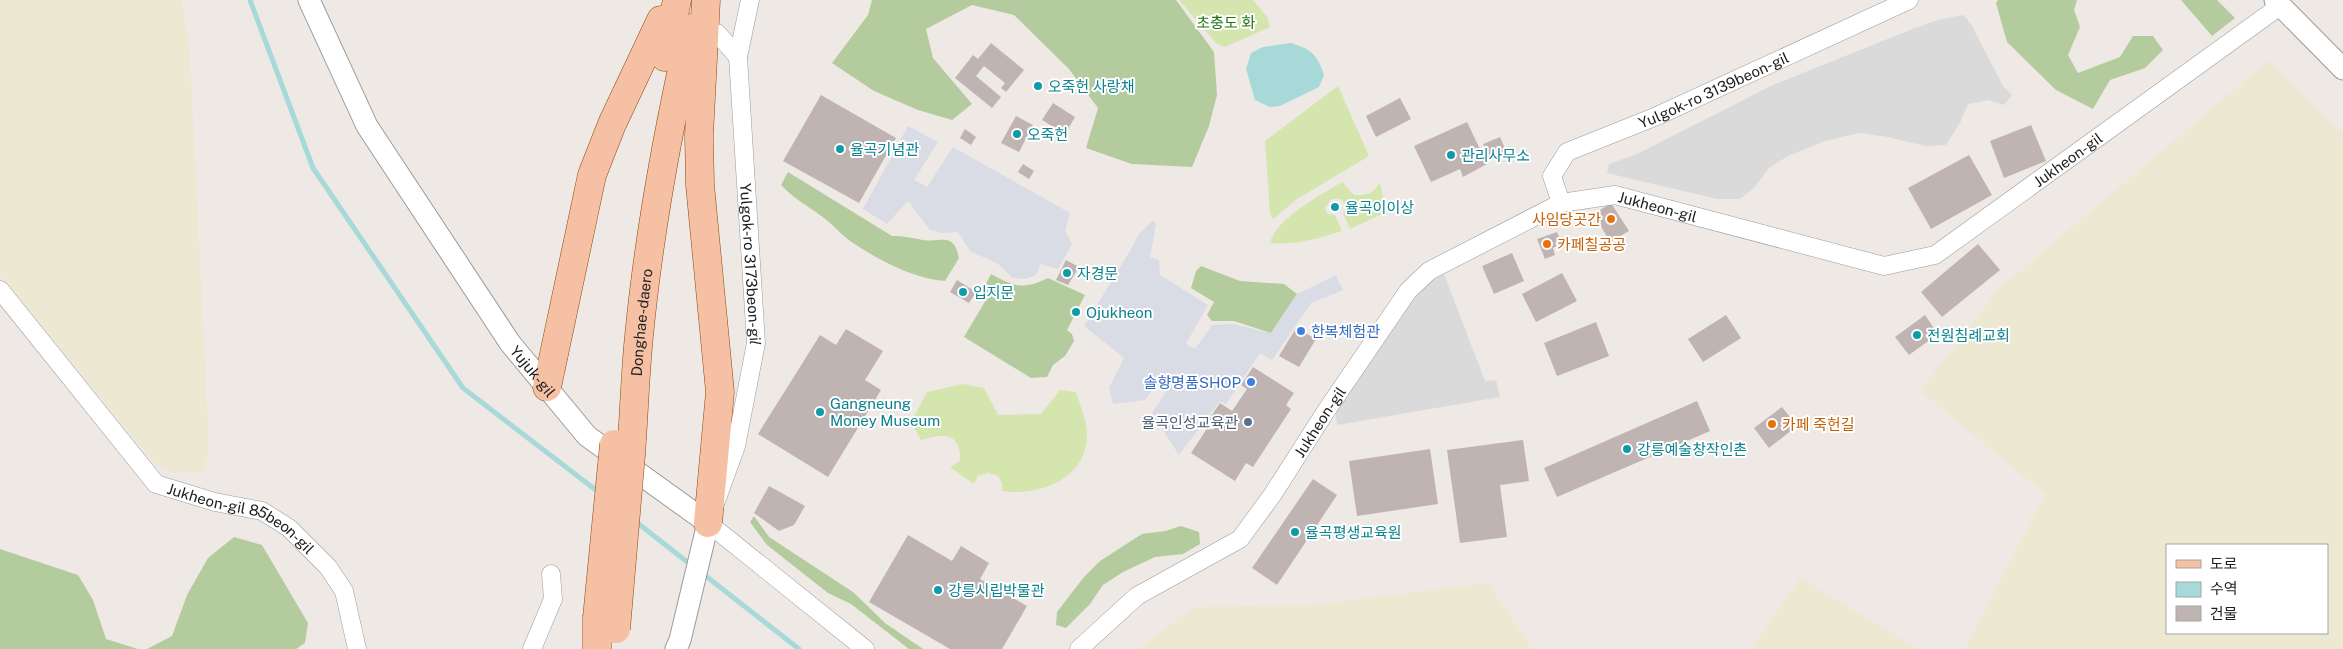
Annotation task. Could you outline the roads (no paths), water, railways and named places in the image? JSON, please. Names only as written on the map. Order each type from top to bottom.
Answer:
[{"type":"main road","points":[[547,387],[592,175],[612,124],[670,0]]},
{"type":"main road","name":"Donghae-daero","points":[[597,649],[610,632],[623,449],[632,251],[660,81],[677,0]]},
{"type":"main road","name":"Donghae-daero","points":[[623,449],[646,273],[670,124],[697,0]]},
{"type":"main road","points":[[706,0],[699,135],[700,175],[720,392],[708,523]]},
{"type":"street","name":"Yujuk-gil","points":[[309,0],[366,126],[510,343],[587,436],[708,523],[865,649]]},
{"type":"street","name":"Yulgok-ro 3173beon-gil","points":[[708,523],[736,446],[756,342],[738,58],[750,0]]},
{"type":"street","name":"Yulgok-ro 3139beon-gil","points":[[1561,203],[1552,176],[1567,152],[1657,116],[1908,0]]},
{"type":"street","points":[[2278,3],[2343,69]]},
{"type":"street","name":"Jukheon-gil","points":[[1079,649],[1137,596],[1240,539],[1273,494],[1326,411],[1408,291],[1428,271],[1561,203],[1615,194],[1884,266],[1935,255],[2278,3]]},
{"type":"street","points":[[717,33],[738,58]]},
{"type":"street","name":"Jukheon-gil 85beon-gil","points":[[0,290],[156,484],[215,502],[262,510],[289,528],[328,567],[344,591],[357,649]]},
{"type":"street","points":[[678,644],[708,523]]},
{"type":"street","points":[[532,649],[553,599],[551,574]]},
{"type":"water","points":[[1291,43],[1304,48],[1316,57],[1324,75],[1319,87],[1280,106],[1270,107],[1255,100],[1246,69],[1251,53],[1263,47]]},
{"type":"waterway","points":[[250,0],[313,168],[463,388],[601,494]]},
{"type":"waterway","points":[[635,521],[691,565]]},
{"type":"waterway","points":[[702,573],[799,649]]},
{"type":"place","name":"오죽헌 사랑채","points":[[1038,86]]},
{"type":"place","name":"오죽헌","points":[[1017,134]]},
{"type":"place","name":"율곡기념관","points":[[840,149]]},
{"type":"place","name":"관리사무소","points":[[1451,155]]},
{"type":"place","name":"율곡이이상","points":[[1335,207]]},
{"type":"place","name":"사임당곳간","points":[[1611,219]]},
{"type":"place","name":"카페칠공공","points":[[1547,244]]},
{"type":"place","name":"자경문","points":[[1067,273]]},
{"type":"place","name":"입지문","points":[[963,292]]},
{"type":"place","name":"Ojukheon","points":[[1076,312]]},
{"type":"place","name":"한복체험관","points":[[1301,331]]},
{"type":"place","name":"전원침례교회","points":[[1917,335]]},
{"type":"place","name":"솔향명품SHOP","points":[[1251,382]]},
{"type":"place","name":"Gangneung Money Museum","points":[[820,412]]},
{"type":"place","name":"율곡인성교육관","points":[[1248,422]]},
{"type":"place","name":"카페 죽헌길","points":[[1772,424]]},
{"type":"place","name":"강릉예술창작인촌","points":[[1627,449]]},
{"type":"place","name":"율곡평생교육원","points":[[1295,532]]},
{"type":"place","name":"강릉시립박물관","points":[[938,590]]},
{"type":"park label","name":"초충도 화","points":[[1226,22]]}]
